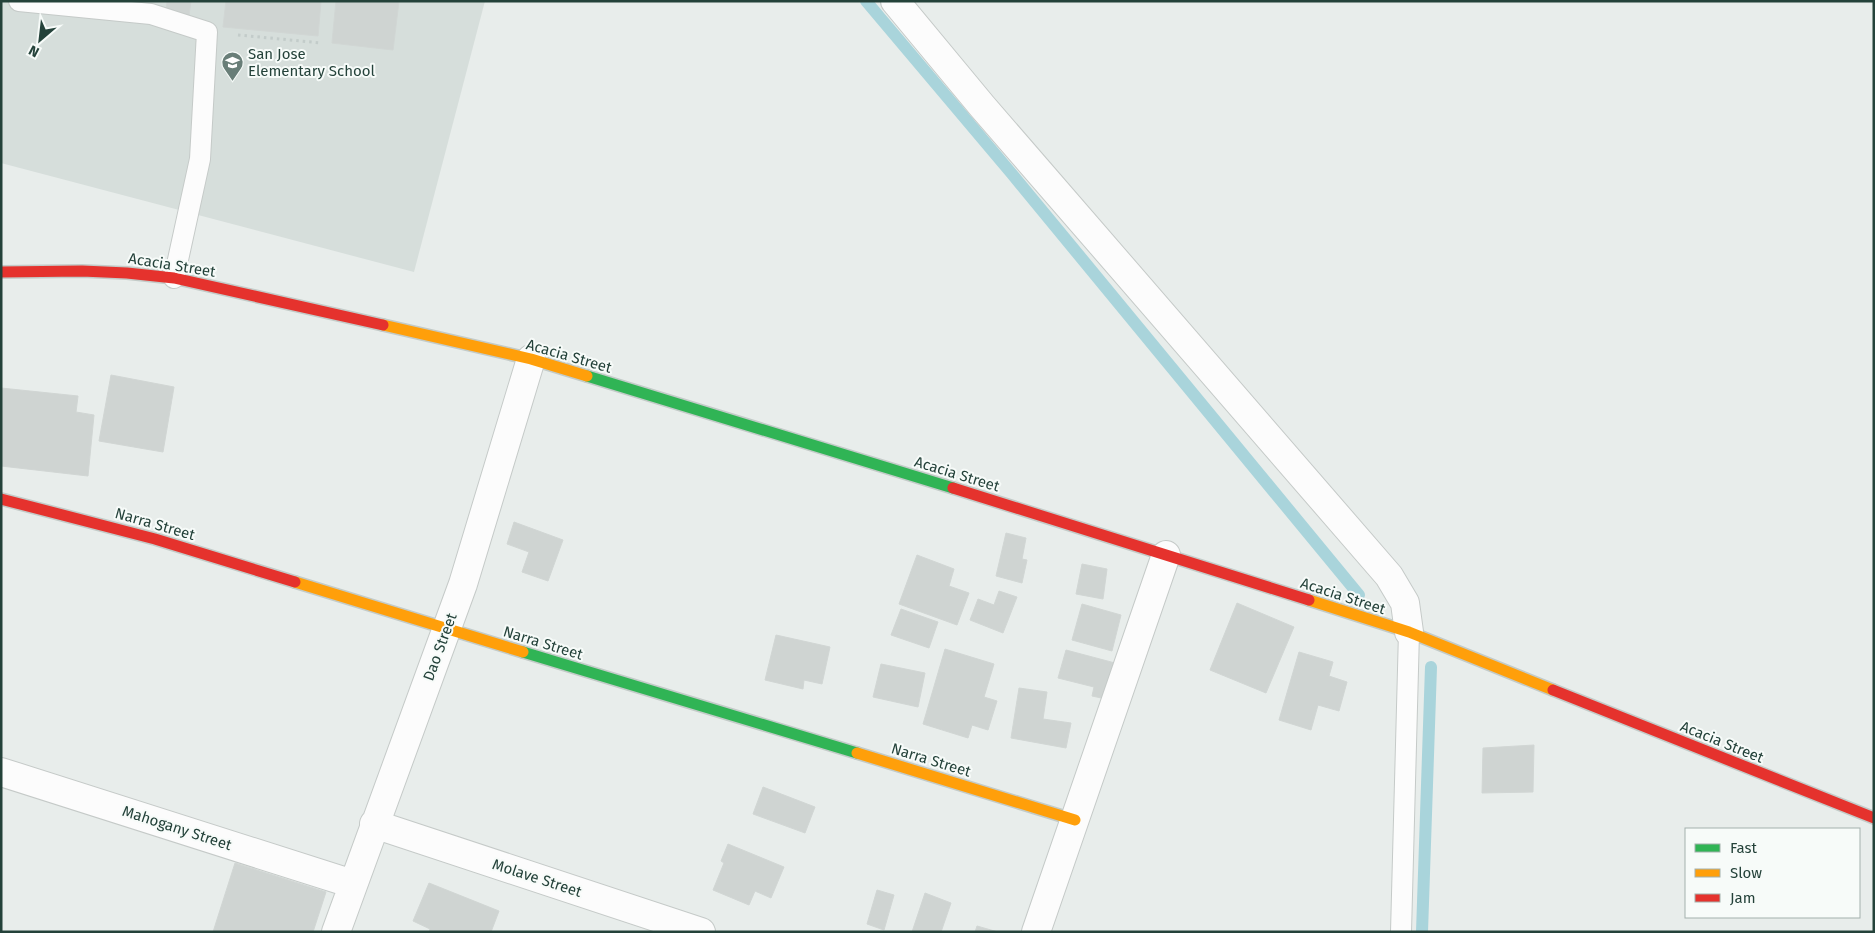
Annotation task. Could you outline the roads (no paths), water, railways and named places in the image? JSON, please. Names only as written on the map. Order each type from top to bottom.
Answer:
[{"type":"street","points":[[895,1],[982,106],[1389,576],[1405,603],[1408,632]]},
{"type":"street","name":"Acacia Street","points":[[1,272],[82,271],[174,278],[531,359],[1166,555],[1408,632],[1874,818]]},
{"type":"street","name":"Dao Street","points":[[336,932],[447,629],[480,529],[531,359]]},
{"type":"street","name":"Narra Street","points":[[1,499],[155,539],[1075,820]]},
{"type":"street","points":[[1036,932],[1166,555]]},
{"type":"street","name":"Mahogany Street","points":[[1,772],[353,884]]},
{"type":"street","name":"Molave Street","points":[[374,824],[701,932]]},
{"type":"lane","points":[[19,1],[151,14],[207,32],[200,159],[174,278]]},
{"type":"lane","points":[[1401,932],[1408,632]]},
{"type":"waterway","points":[[866,1],[1012,174],[1359,595]]},
{"type":"waterway","points":[[1422,932],[1431,667]]},
{"type":"place","name":"San Jose Elementary School","points":[[232,82]]}]
